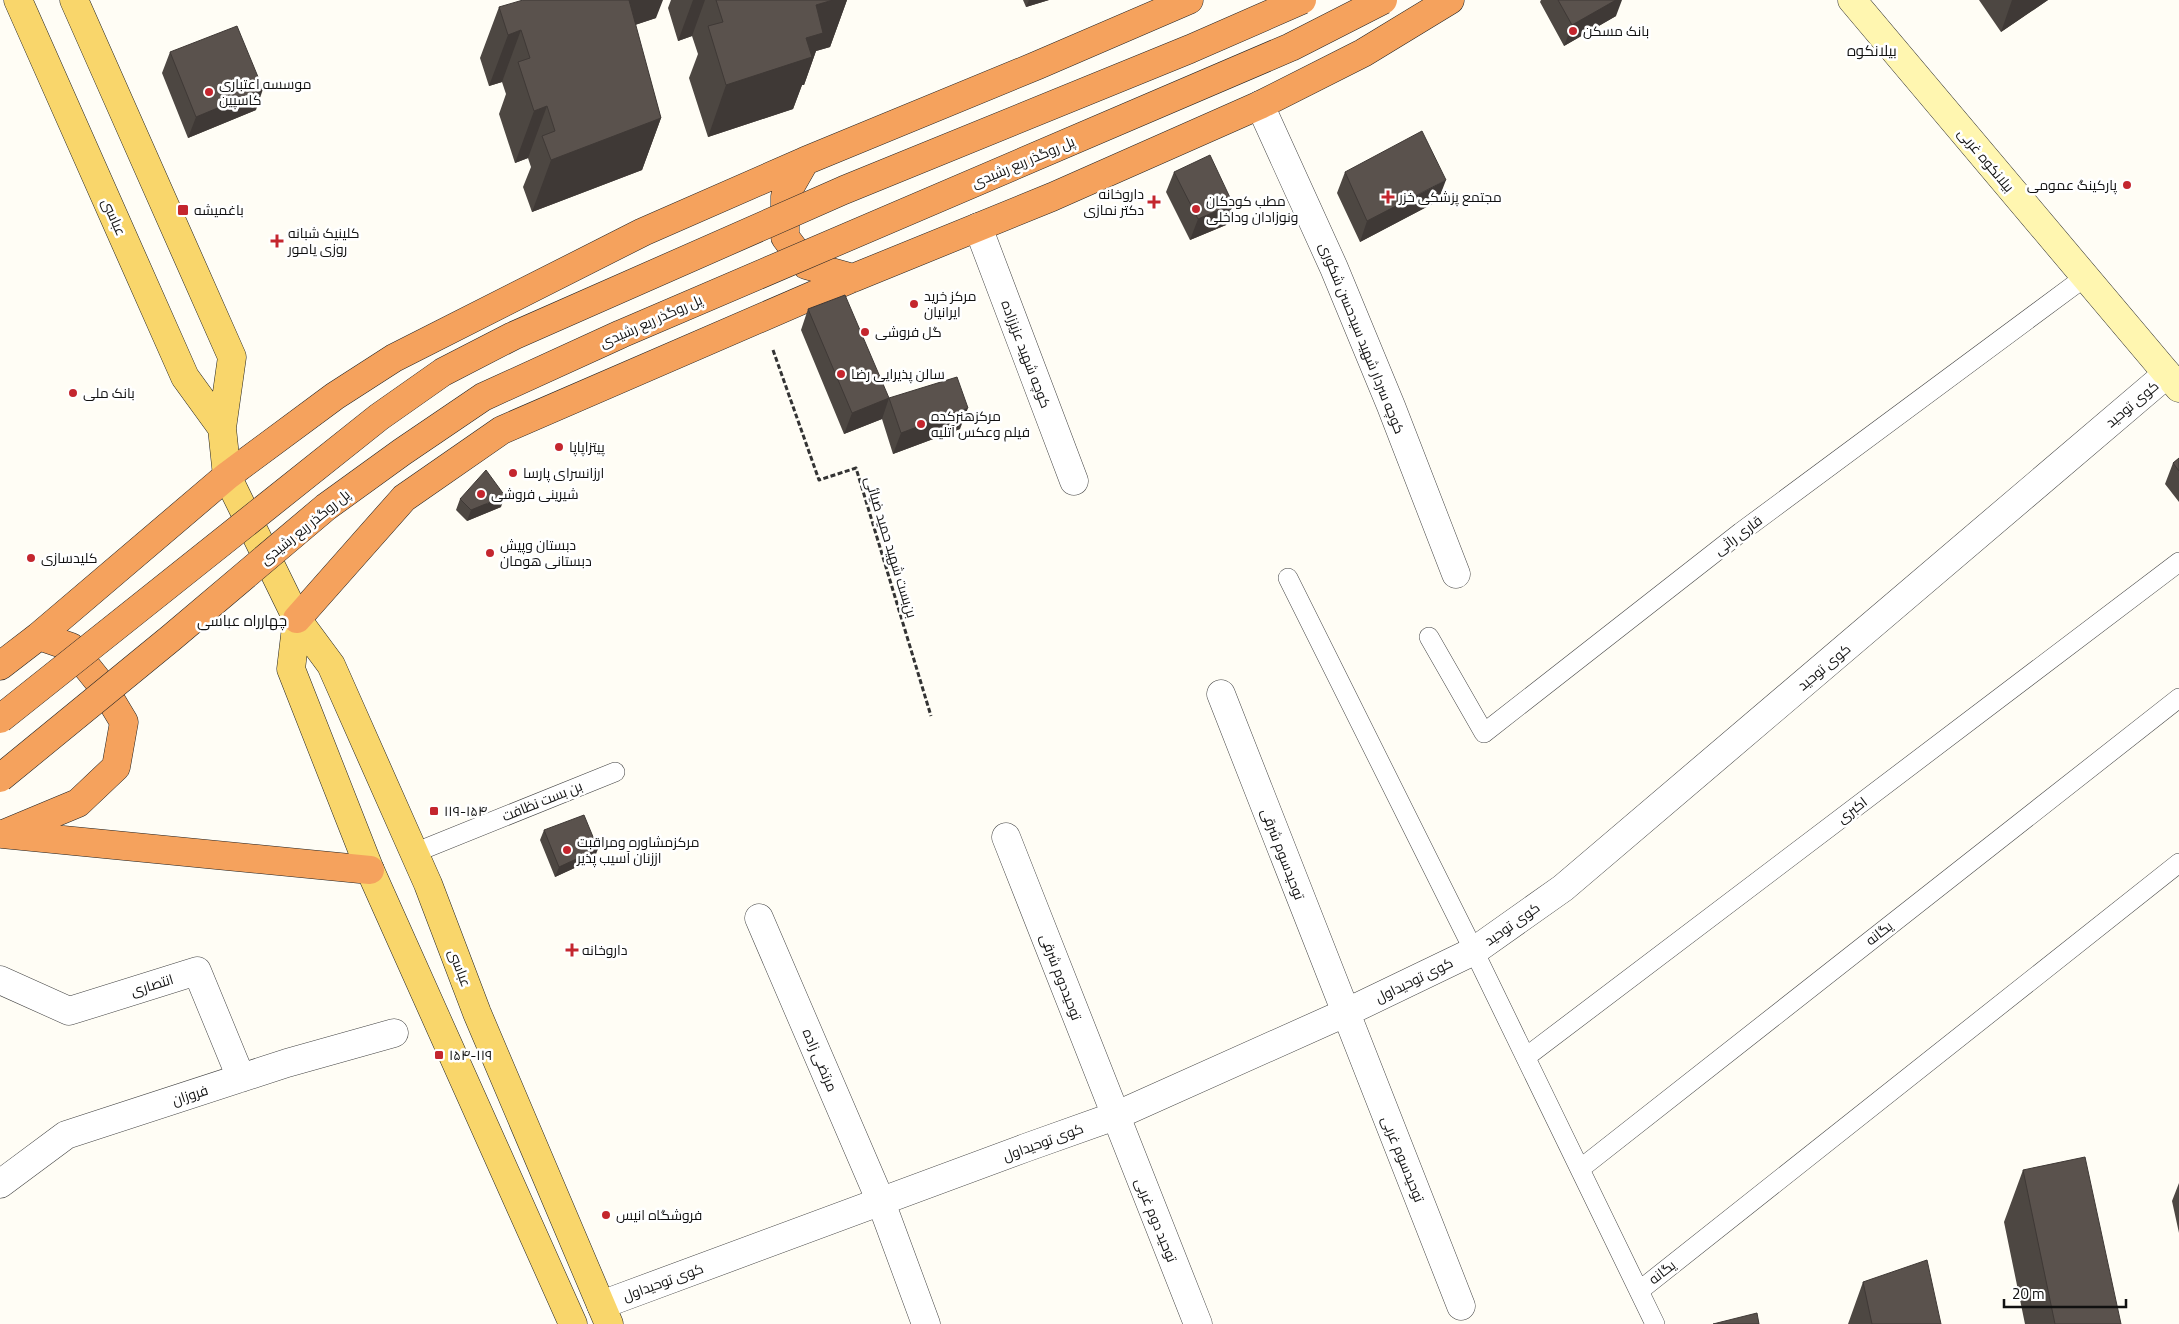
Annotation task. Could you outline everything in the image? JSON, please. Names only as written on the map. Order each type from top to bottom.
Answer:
[{"type":"highway","points":[[0,666],[39,636],[227,476],[335,396],[394,358],[643,232],[805,162],[1038,66],[1189,0]]},
{"type":"highway","points":[[0,719],[379,417],[443,372],[513,336],[844,190],[1190,49],[1302,0]]},
{"type":"highway","name":"پل روگذر ربع رشیدی","points":[[0,778],[164,645],[326,507],[483,397],[621,334],[1291,47],[1383,0]]},
{"type":"highway","points":[[297,619],[404,498],[502,430],[853,278],[1052,197],[1260,105],[1363,54],[1450,0]]},
{"type":"highway","points":[[805,162],[785,196],[784,237],[806,265],[853,278]]},
{"type":"highway","points":[[1,835],[78,803],[116,767],[124,722],[104,687],[71,646],[39,636]]},
{"type":"highway","points":[[1,835],[370,870]]},
{"type":"main road","name":"عباسى","points":[[18,0],[185,377],[222,428]]},
{"type":"main road","name":"عباسى","points":[[74,0],[232,357],[222,428],[227,476],[297,619],[331,666],[414,853],[478,1013],[605,1314]]},
{"type":"main road","points":[[297,619],[291,669],[370,870],[573,1324]]},
{"type":"street","name":"بیلانکوه غربی","points":[[1852,0],[2173,381]]},
{"type":"street","name":"کوچه سردار شهید سیدحسن شکوری","points":[[1260,105],[1334,268],[1391,406],[1456,574]]},
{"type":"street","name":"کوچه شهید عزیززاده","points":[[978,227],[1074,481]]},
{"type":"street","name":"کوی توحید","points":[[1474,951],[1563,888],[2173,381]]},
{"type":"street","name":"توحیدسوم شرقی","points":[[1221,694],[1345,1013]]},
{"type":"street","name":"توحیددوم شرقی","points":[[1006,837],[1115,1116]]},
{"type":"street","name":"مرتضی زاده","points":[[759,918],[881,1202],[926,1324]]},
{"type":"street","name":"کوی توحیداول","points":[[605,1314],[881,1202],[1115,1116],[1345,1013],[1474,951]]},
{"type":"street","name":"انتصاری","points":[[0,980],[69,1011],[197,971],[241,1078]]},
{"type":"street","name":"توحیدسوم غربی","points":[[1345,1013],[1461,1306]]},
{"type":"street","name":"فروزان","points":[[0,1184],[66,1135],[241,1078],[394,1033]]},
{"type":"street","name":"توحید دوم غربی","points":[[1115,1116],[1198,1324]]},
{"type":"lane","name":"قاری راثی","points":[[1429,636],[1484,733],[1741,532],[2085,277]]},
{"type":"lane","name":"اکبری","points":[[1526,1057],[2178,562]]},
{"type":"lane","points":[[1288,578],[1474,951],[1655,1324]]},
{"type":"lane","name":"یگانه","points":[[1580,1169],[2179,698]]},
{"type":"lane","name":"بن بست نظافت","points":[[414,853],[615,772]]},
{"type":"lane","name":"یگانه","points":[[1639,1291],[2179,862]]},
{"type":"path","name":"بن‌بست شهید حمید ضیائی","points":[[762,319],[819,480],[856,468],[931,716]]},
{"type":"building","points":[[523,0],[629,0],[661,118],[551,160],[542,136],[555,131],[547,106],[534,111],[518,62],[530,58],[521,30],[508,35],[499,7]]},
{"type":"building","points":[[716,0],[833,0],[816,5],[823,33],[806,38],[812,57],[726,85],[708,26],[723,22]]},
{"type":"building","points":[[1558,0],[1616,0],[1572,25]]},
{"type":"building","points":[[237,26],[263,89],[196,117],[170,52]]},
{"type":"building","points":[[1422,131],[1446,180],[1367,221],[1345,172]]},
{"type":"building","points":[[1210,155],[1233,204],[1198,219],[1174,172]]},
{"type":"building","points":[[845,295],[889,398],[852,413],[808,309]]},
{"type":"building","points":[[957,377],[968,408],[901,433],[889,398]]},
{"type":"building","points":[[2179,458],[2179,471],[2173,463]]},
{"type":"building","points":[[486,470],[505,496],[471,510],[460,499]]},
{"type":"building","name":"مرکزمشاوره ومراقبت اززنان آسیب پذیر","points":[[584,815],[598,849],[559,867],[544,830]]},
{"type":"building","points":[[2085,1157],[2121,1324],[2055,1324],[2023,1170]]},
{"type":"building","points":[[1927,1260],[1941,1324],[1872,1324],[1863,1282]]},
{"type":"building","points":[[1757,1313],[1759,1324],[1713,1324]]},
{"type":"place","name":"بانک مسکن","points":[[1573,31]]},
{"type":"place","name":"موسسه اعتباری کاسپین","points":[[209,92]]},
{"type":"place","name":"پارکینگ عمومی","points":[[2127,185]]},
{"type":"place","name":"مجتمع پزشکی خزر","points":[[1388,197]]},
{"type":"place","name":"داروخانه دکتر نمازی","points":[[1154,202]]},
{"type":"place","name":"مطب کودکان ونوزادان وداخلی","points":[[1196,209]]},
{"type":"place","name":"باغمیشه","points":[[183,210]]},
{"type":"place","name":"کلینیک شبانه روزی یامور","points":[[277,241]]},
{"type":"place","name":"مرکز خرید ایرانیان","points":[[914,304]]},
{"type":"place","name":"گل فروشی","points":[[865,332]]},
{"type":"place","name":"سالن پذیرایی رضا","points":[[841,374]]},
{"type":"place","name":"بانک ملی","points":[[73,393]]},
{"type":"place","name":"مرکزهنرکده فیلم وعکس آتلیه","points":[[921,424]]},
{"type":"place","name":"پیتزاپاپا","points":[[559,447]]},
{"type":"place","name":"ارزانسرای پارسا","points":[[513,473]]},
{"type":"place","name":"شیرینی فروشی","points":[[481,494]]},
{"type":"place","name":"دبستان وپیش دبستانی هومان","points":[[490,553]]},
{"type":"place","name":"کلیدسازی","points":[[31,558]]},
{"type":"place","name":"۱۱۹-۱۵۴","points":[[434,811]]},
{"type":"place","name":"مرکزمشاوره ومراقبت اززنان آسیب پذیر","points":[[567,850]]},
{"type":"place","name":"داروخانه","points":[[572,950]]},
{"type":"place","name":"۱۵۴-۱۱۹","points":[[439,1055]]},
{"type":"place","name":"فروشگاه انیس","points":[[606,1215]]},
{"type":"district","name":"بیلانکوه","points":[[1872,50]]},
{"type":"district","name":"چهارراه عباسی","points":[[242,620]]}]
